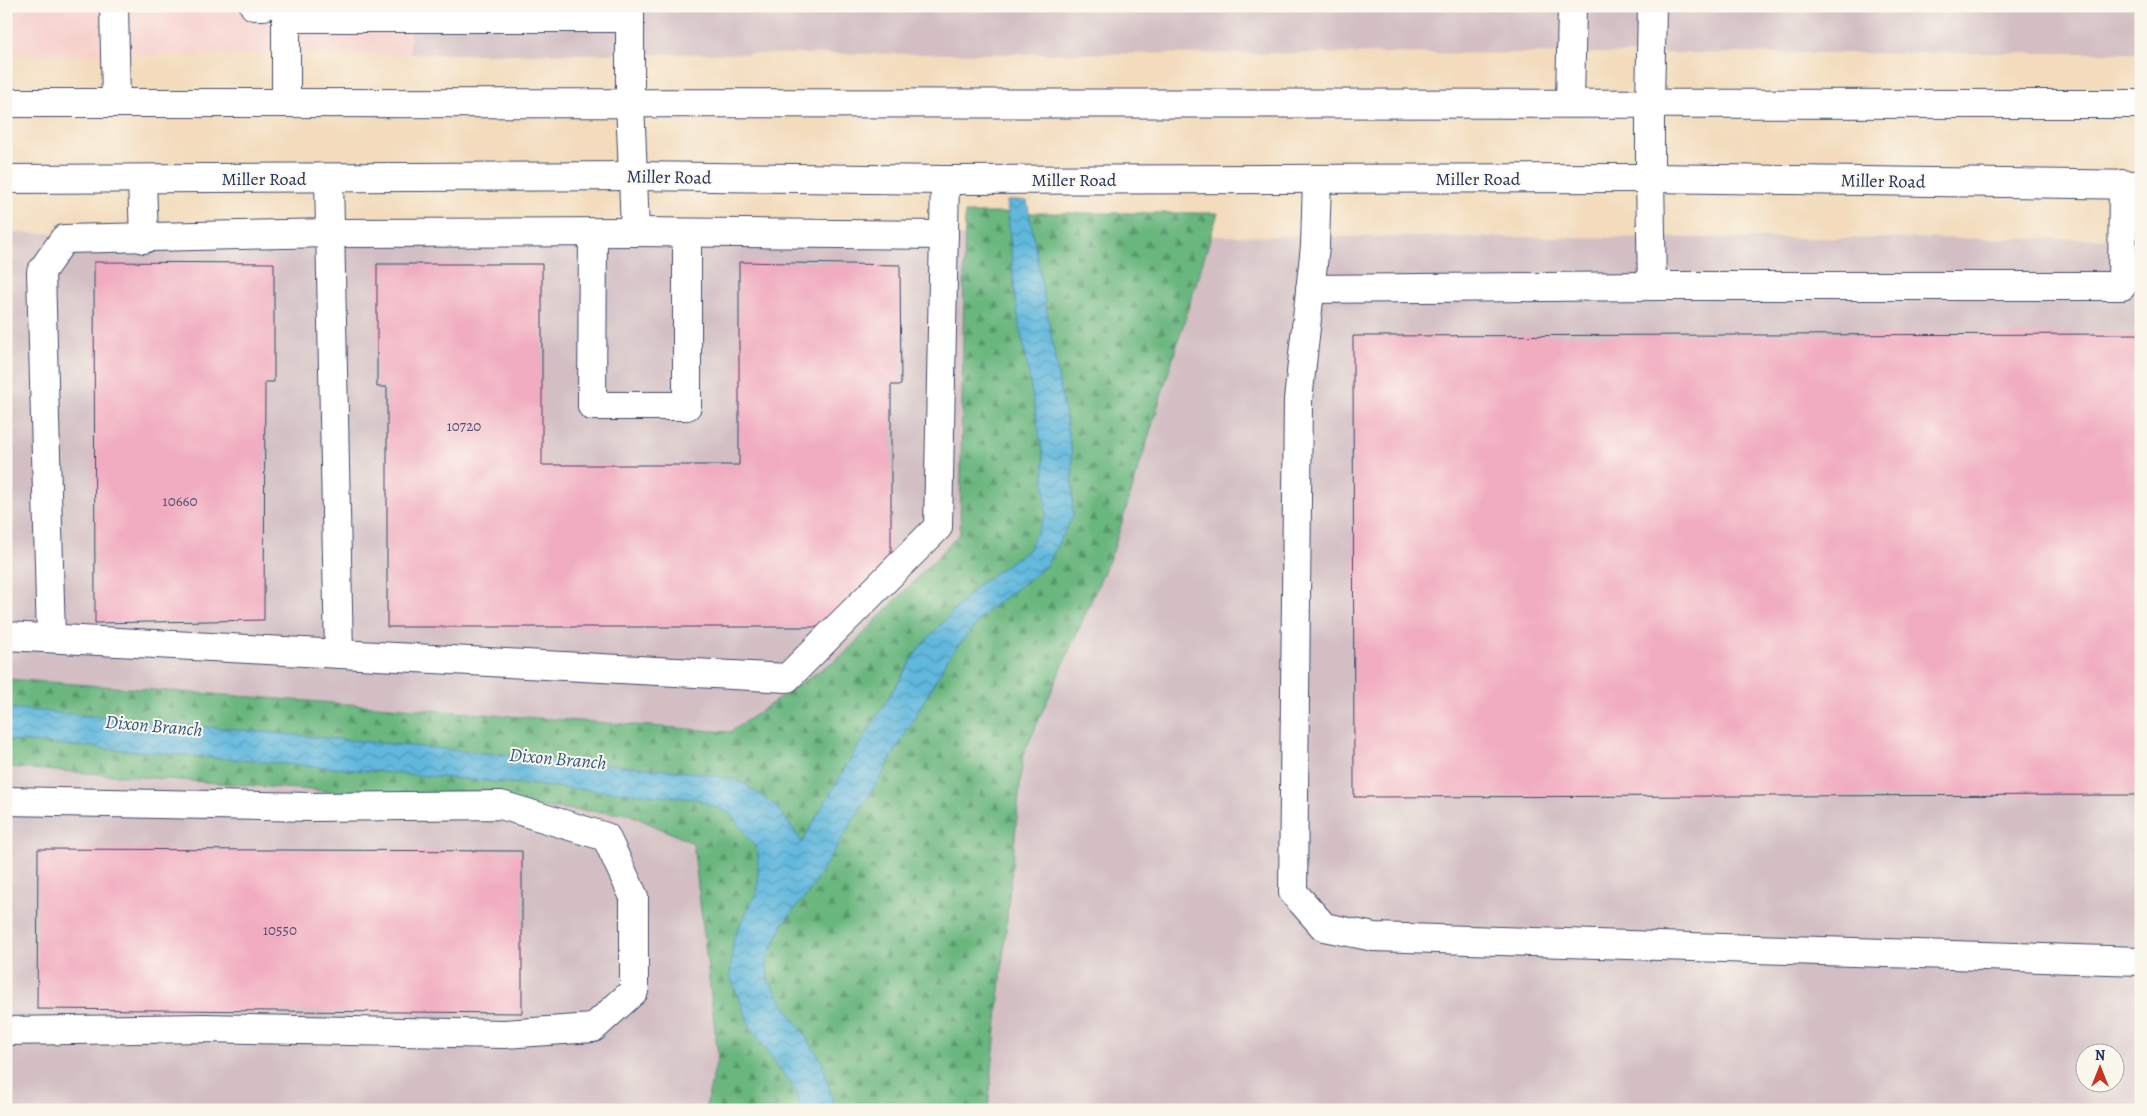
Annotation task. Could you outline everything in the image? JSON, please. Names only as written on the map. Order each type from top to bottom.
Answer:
[{"type":"main road","points":[[114,6],[116,102]]},
{"type":"main road","points":[[254,6],[270,9],[353,12],[630,12],[630,102],[634,232]]},
{"type":"main road","points":[[1570,103],[1572,6]]},
{"type":"main road","points":[[1652,6],[1650,103],[1652,286]]},
{"type":"main road","points":[[270,9],[286,102]]},
{"type":"main road","points":[[6,103],[2141,104]]},
{"type":"main road","name":"Miller Road","points":[[6,179],[142,180],[633,176],[945,180],[1650,178],[2132,184]]},
{"type":"main road","points":[[329,178],[339,654]]},
{"type":"main road","points":[[1317,179],[1315,246],[1298,400],[1293,892],[1324,927],[1374,937],[2141,961]]},
{"type":"main road","points":[[142,180],[144,238]]},
{"type":"main road","points":[[6,636],[787,678],[938,527],[945,180]]},
{"type":"main road","points":[[1310,289],[1652,286],[2132,286],[2132,184]]},
{"type":"main road","points":[[51,638],[41,272],[64,239],[330,233],[634,232],[944,235]]},
{"type":"main road","points":[[593,233],[592,406],[687,406],[687,233]]},
{"type":"main road","points":[[6,801],[311,806],[501,805],[606,837],[634,897],[634,991],[593,1028],[504,1034],[204,1028],[6,1031]]},
{"type":"shaded area","points":[[6,6],[410,6],[410,54],[9,55],[6,41]]},
{"type":"shaded area","points":[[410,6],[2141,6],[2141,53],[410,54]]},
{"type":"shaded area","points":[[6,233],[2141,239],[2141,1110],[6,1110]]},
{"type":"green space","points":[[965,213],[1218,213],[1113,551],[1023,756],[988,1110],[705,1110],[718,1055],[693,843],[628,814],[6,767],[6,679],[730,732],[844,654],[960,533]]},
{"type":"water","name":"Dixon Branch","points":[[1007,201],[1027,201],[1072,454],[1073,516],[1046,566],[988,610],[949,657],[884,771],[808,893],[784,922],[767,960],[768,980],[822,1061],[835,1110],[801,1110],[797,1093],[751,1028],[730,976],[734,937],[758,890],[758,851],[731,814],[697,799],[6,740],[6,708],[698,773],[738,780],[776,806],[802,842],[854,753],[920,647],[978,585],[1028,550],[1046,514],[1043,455],[1015,299]]},
{"type":"building","points":[[94,262],[274,263],[274,382],[265,382],[264,620],[95,623]]},
{"type":"building","points":[[739,262],[900,265],[901,385],[891,385],[891,558],[820,627],[387,627],[387,387],[377,387],[377,264],[542,264],[542,465],[739,465]]},
{"type":"building","points":[[2141,334],[2141,795],[1354,797],[1353,336]]},
{"type":"building","points":[[38,849],[522,851],[522,1013],[37,1009]]}]
